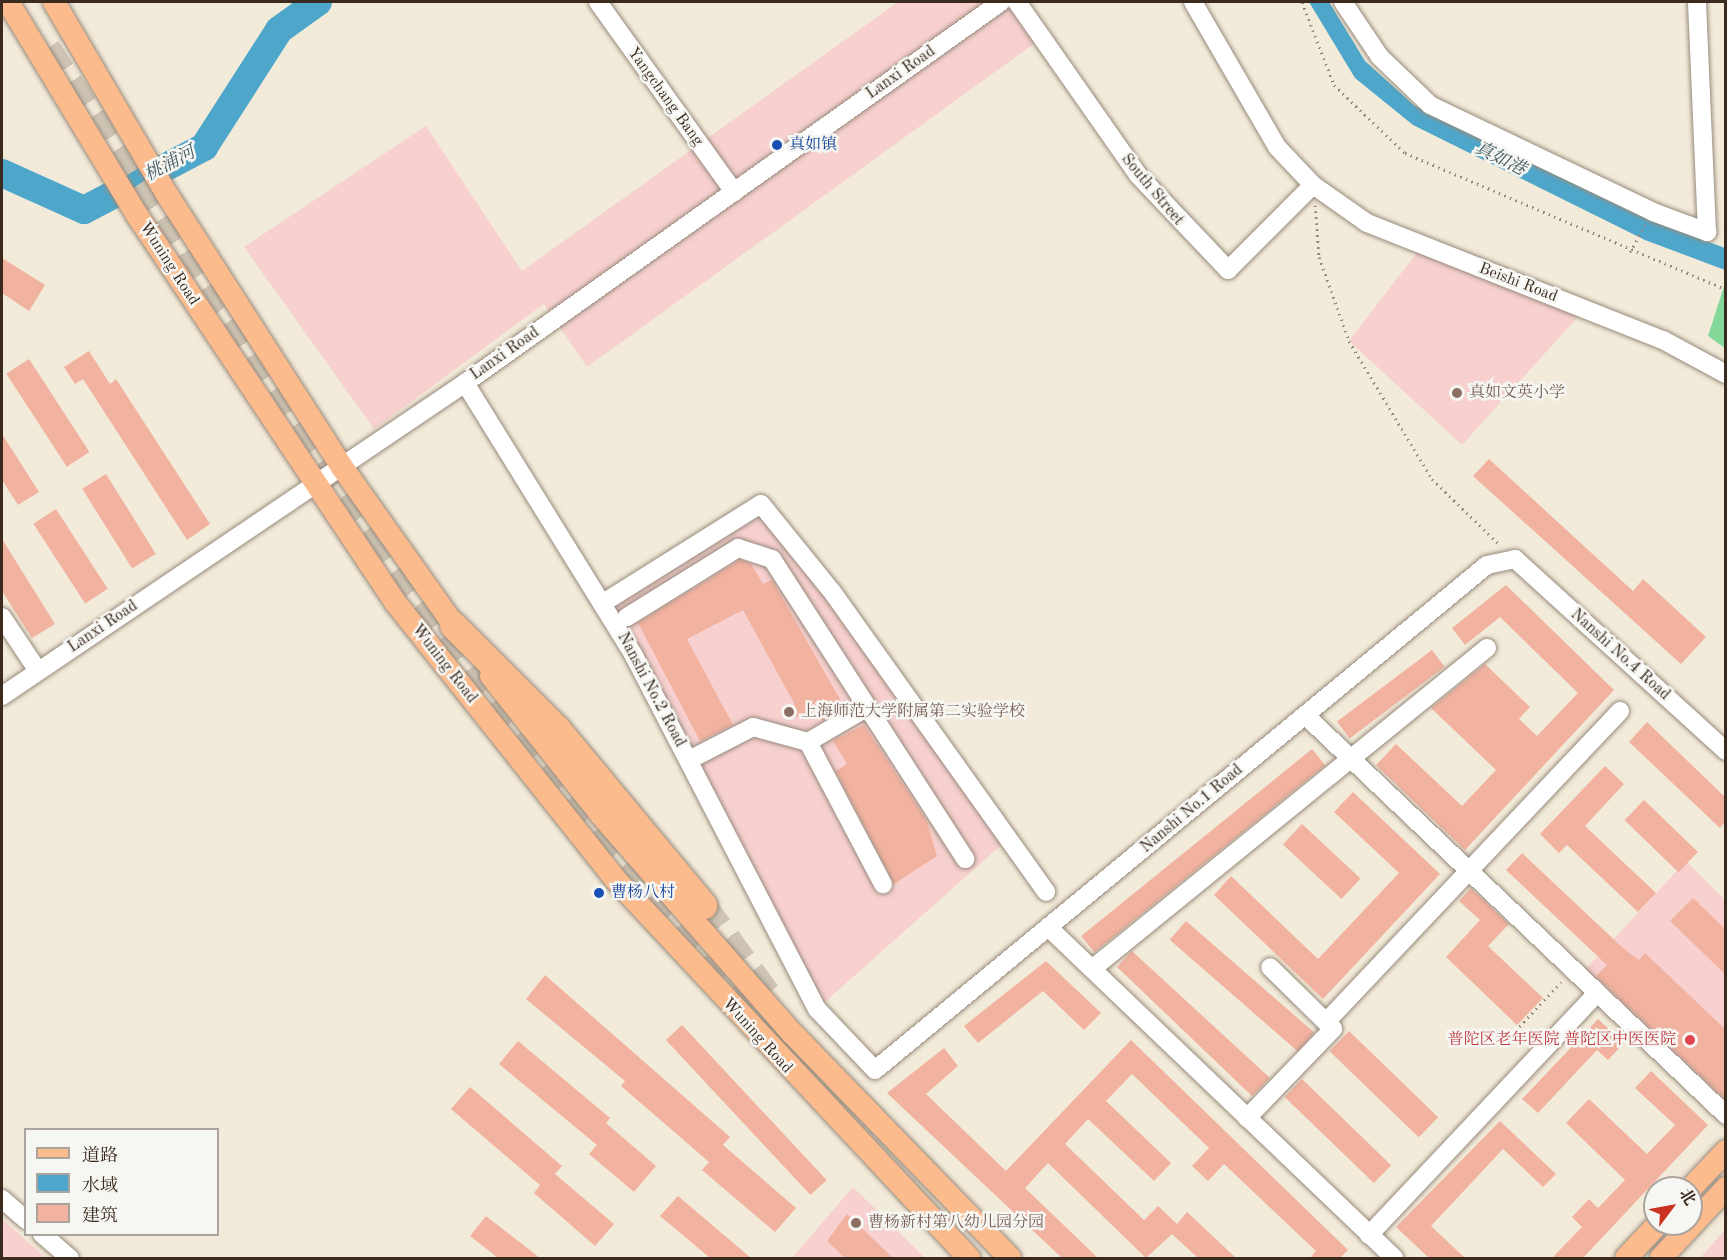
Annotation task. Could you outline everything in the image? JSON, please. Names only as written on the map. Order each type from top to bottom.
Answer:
[{"type":"highway","points":[[453,625],[550,721],[703,905]]},
{"type":"main road","name":"Wuning Road","points":[[8,2],[137,215],[314,487],[395,602],[615,879],[969,1258]]},
{"type":"main road","name":"Wuning Road","points":[[54,2],[168,196],[342,467],[453,625],[601,814],[734,967],[1010,1258]]},
{"type":"main road","points":[[1702,1176],[1725,1151]]},
{"type":"main road","points":[[1661,1258],[1725,1188]]},
{"type":"main road","points":[[1626,1258],[1647,1236]]},
{"type":"street","name":"Yangchang Bang","points":[[598,2],[734,192]]},
{"type":"street","name":"Lanxi Road","points":[[2,696],[465,383],[1001,2]]},
{"type":"street","name":"South Street","points":[[1017,2],[1138,175],[1228,270],[1313,185]]},
{"type":"street","name":"Beishi Road","points":[[1193,2],[1278,147],[1313,185],[1367,223],[1663,340],[1725,374]]},
{"type":"street","points":[[1344,2],[1380,57],[1430,105],[1653,212],[1707,232],[1697,2]]},
{"type":"street","name":"Nanshi No.2 Road","points":[[465,383],[603,603],[689,760],[817,1008],[875,1070]]},
{"type":"street","points":[[603,603],[761,504],[833,593],[1046,892]]},
{"type":"street","points":[[627,617],[738,548],[772,559],[966,859]]},
{"type":"street","name":"Nanshi No.1 Road","points":[[875,1070],[1487,565],[1515,559]]},
{"type":"street","name":"Nanshi No.4 Road","points":[[1515,559],[1725,751]]},
{"type":"street","points":[[2,617],[38,671]]},
{"type":"street","points":[[1092,969],[1487,648]]},
{"type":"street","points":[[689,760],[753,727],[808,742],[868,707]]},
{"type":"street","points":[[1326,1022],[1620,711]]},
{"type":"street","points":[[1305,715],[1725,1115]]},
{"type":"street","points":[[808,742],[883,884]]},
{"type":"street","points":[[1048,927],[1394,1258]]},
{"type":"street","points":[[1246,1118],[1333,1029],[1270,968]]},
{"type":"street","points":[[1369,1235],[1597,993]]},
{"type":"street","points":[[2,1199],[24,1218]]},
{"type":"street","points":[[44,1236],[70,1258]]},
{"type":"path","points":[[1302,2],[1334,86],[1404,153],[1630,252],[1725,289]]},
{"type":"path","points":[[1313,185],[1319,257],[1349,341],[1432,479],[1515,559]]},
{"type":"path","points":[[1630,252],[1652,213]]},
{"type":"path","points":[[1503,1044],[1572,969]]},
{"type":"shaded area","points":[[898,2],[1017,2],[1042,38],[587,367],[544,304],[374,429],[244,247],[426,126],[522,271]]},
{"type":"shaded area","name":"真如文英小学","points":[[1422,246],[1585,309],[1462,445],[1349,341]]},
{"type":"shaded area","name":"上海师范大学附属第二实验学校","points":[[761,504],[1007,840],[817,1009],[603,603]]},
{"type":"shaded area","name":"普陀区老年医院 普陀区中医医院","points":[[1686,861],[1725,900],[1725,1108],[1584,971]]},
{"type":"shaded area","name":"曹杨新村第八幼儿园分园","points":[[853,1187],[925,1258],[792,1258]]},
{"type":"shaded area","points":[[2,1219],[46,1258],[2,1258]]},
{"type":"shaded area","points":[[1725,1230],[1725,1258],[1700,1258]]},
{"type":"green space","points":[[1725,283],[1726,348],[1708,336]]},
{"type":"water","name":"真如港","points":[[1309,2],[1329,2],[1365,61],[1415,106],[1647,219],[1725,248],[1725,270],[1645,240],[1413,125],[1355,78]]},
{"type":"building","points":[[2,258],[45,285],[29,311],[2,293]]},
{"type":"building","points":[[89,351],[110,384],[116,379],[210,524],[187,540],[83,379],[75,384],[64,367]]},
{"type":"building","points":[[29,359],[89,452],[67,467],[6,374]]},
{"type":"building","points":[[2,434],[39,492],[18,505],[2,480]]},
{"type":"building","points":[[1489,459],[1633,591],[1643,579],[1706,637],[1681,664],[1473,476]]},
{"type":"building","points":[[106,474],[156,554],[132,569],[82,489]]},
{"type":"building","points":[[56,509],[108,589],[85,603],[33,524]]},
{"type":"building","points":[[2,539],[55,624],[32,638],[2,591]]},
{"type":"building","points":[[740,560],[751,564],[763,584],[772,580],[845,708],[822,721],[817,711],[796,717],[794,703],[743,610],[687,639],[733,725],[700,741],[638,623]]},
{"type":"building","points":[[1506,585],[1614,690],[1465,850],[1376,765],[1396,744],[1462,806],[1496,770],[1431,708],[1485,664],[1530,707],[1519,719],[1537,736],[1578,693],[1500,617],[1465,645],[1452,628]]},
{"type":"building","points":[[1432,650],[1445,667],[1350,738],[1337,722]]},
{"type":"building","points":[[1647,722],[1725,797],[1725,822],[1720,828],[1629,742]]},
{"type":"building","points":[[864,725],[927,821],[937,856],[894,884],[836,771],[847,764],[833,741]]},
{"type":"building","points":[[1312,749],[1325,765],[1094,952],[1081,936]]},
{"type":"building","points":[[1605,766],[1624,784],[1585,826],[1656,893],[1638,912],[1567,845],[1559,853],[1540,834]]},
{"type":"building","points":[[1353,792],[1440,874],[1323,999],[1214,895],[1231,876],[1318,959],[1399,873],[1334,812]]},
{"type":"building","points":[[1644,800],[1698,852],[1679,872],[1625,820]]},
{"type":"building","points":[[1302,824],[1361,879],[1341,899],[1283,844]]},
{"type":"building","points":[[1522,853],[1623,948],[1639,960],[1645,953],[1725,1029],[1725,1099],[1596,976],[1607,965],[1506,870]]},
{"type":"building","points":[[1471,888],[1509,924],[1488,946],[1543,998],[1517,1025],[1446,957],[1480,920],[1459,901]]},
{"type":"building","points":[[1693,898],[1725,929],[1725,974],[1670,921]]},
{"type":"building","points":[[1186,921],[1314,1033],[1298,1051],[1170,940]]},
{"type":"building","points":[[1132,951],[1270,1078],[1252,1096],[1117,967]]},
{"type":"building","points":[[1046,961],[1101,1013],[1084,1030],[1043,991],[978,1043],[964,1026]]},
{"type":"building","points":[[545,975],[730,1137],[723,1145],[796,1208],[775,1232],[702,1170],[709,1162],[621,1086],[625,1081],[526,999]]},
{"type":"building","points":[[1598,1019],[1624,1043],[1608,1060],[1597,1050],[1538,1113],[1522,1099]]},
{"type":"building","points":[[682,1025],[827,1180],[810,1195],[666,1040]]},
{"type":"building","points":[[1349,1031],[1438,1117],[1419,1137],[1330,1051]]},
{"type":"building","points":[[1131,1040],[1348,1250],[1340,1258],[1310,1258],[1316,1251],[1224,1164],[1208,1181],[1192,1166],[1209,1148],[1132,1074],[1106,1101],[1171,1163],[1154,1181],[1088,1119],[1065,1144],[1144,1220],[1158,1206],[1177,1224],[1187,1212],[1236,1258],[1198,1258],[1172,1234],[1146,1258],[1048,1163],[1025,1188],[1098,1258],[1062,1258],[887,1093],[944,1048],[958,1066],[926,1094],[1006,1171]]},
{"type":"building","points":[[518,1041],[610,1118],[606,1123],[656,1166],[634,1192],[589,1154],[597,1145],[499,1064]]},
{"type":"building","points":[[1651,1071],[1708,1125],[1660,1176],[1643,1176],[1643,1194],[1583,1258],[1552,1258],[1582,1227],[1572,1217],[1589,1199],[1598,1208],[1625,1180],[1566,1123],[1589,1099],[1647,1154],[1675,1125],[1635,1088]]},
{"type":"building","points":[[1302,1079],[1391,1165],[1374,1183],[1285,1097]]},
{"type":"building","points":[[470,1087],[562,1166],[555,1174],[614,1224],[595,1246],[534,1193],[540,1185],[451,1109]]},
{"type":"building","points":[[1500,1121],[1556,1174],[1543,1187],[1503,1149],[1431,1226],[1465,1258],[1429,1258],[1396,1227]]},
{"type":"building","points":[[678,1196],[751,1258],[710,1258],[660,1216]]},
{"type":"building","points":[[847,1214],[893,1258],[845,1258],[827,1241]]},
{"type":"building","points":[[486,1216],[540,1258],[498,1258],[470,1236]]},
{"type":"waterway","name":"桃浦河","points":[[2,173],[84,210],[204,147],[279,30],[318,2]]},
{"type":"tunnel","points":[[47,48],[296,429],[374,535],[598,833],[787,1048]]},
{"type":"tunnel","points":[[703,905],[772,1000]]},
{"type":"place","name":"真如镇","points":[[777,145]]},
{"type":"place","name":"真如文英小学","points":[[1457,393]]},
{"type":"place","name":"上海师范大学附属第二实验学校","points":[[789,712]]},
{"type":"place","name":"曹杨八村","points":[[599,893]]},
{"type":"place","name":"普陀区老年医院 普陀区中医医院","points":[[1690,1040]]},
{"type":"place","name":"曹杨新村第八幼儿园分园","points":[[856,1223]]}]
